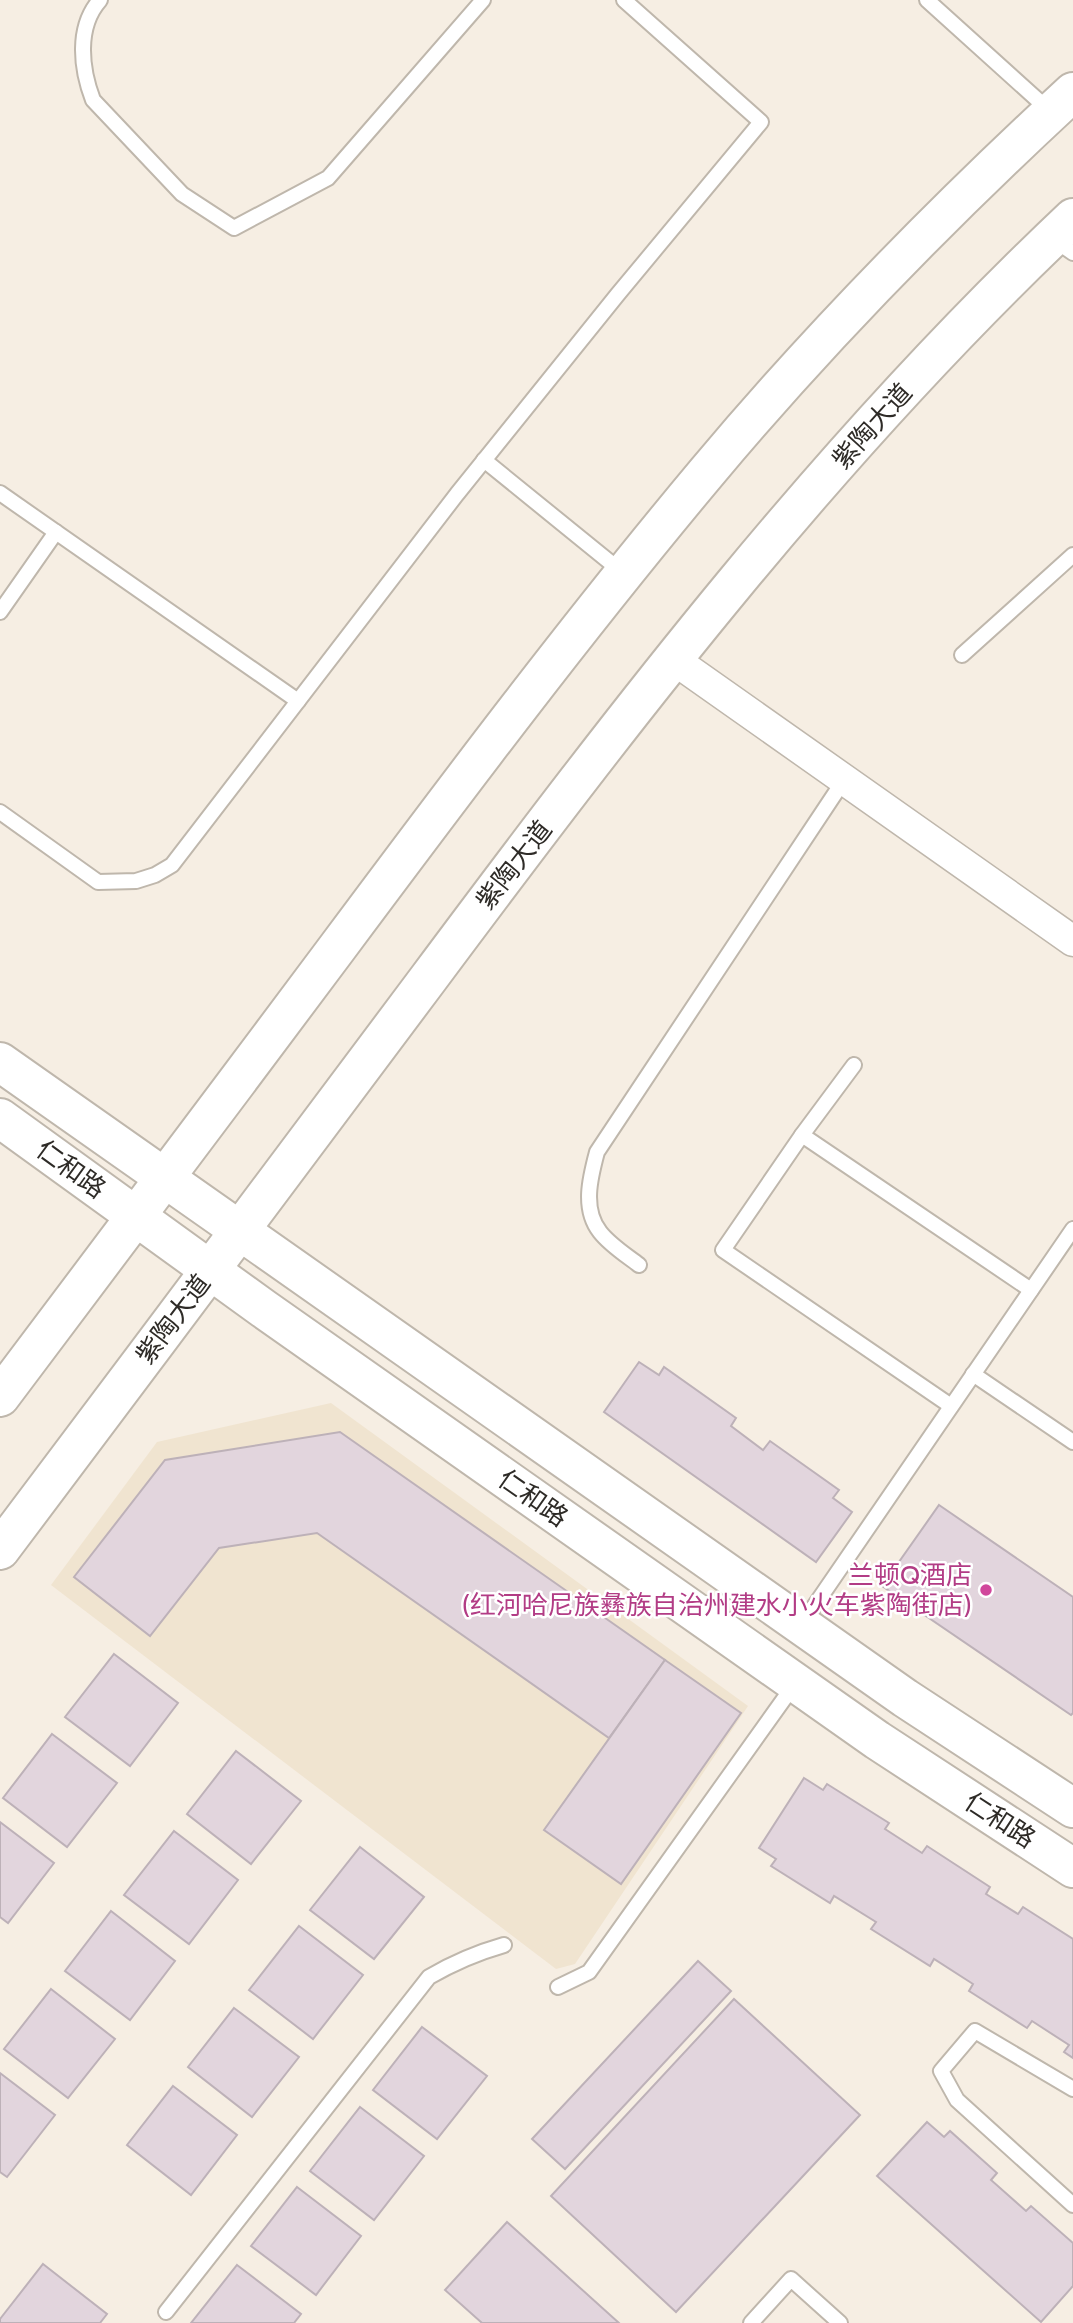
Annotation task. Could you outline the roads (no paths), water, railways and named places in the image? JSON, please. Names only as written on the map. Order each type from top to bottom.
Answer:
[{"type":"main road","points":[[0,1397],[411,849],[624,573],[710,468],[898,262],[1062,102]]},
{"type":"main road","name":"紫陶大道","points":[[0,1550],[484,903],[673,659],[780,527],[964,326],[1066,236]]},
{"type":"main road","name":"仁和路","points":[[0,1062],[905,1698],[1073,1808]]},
{"type":"main road","name":"仁和路","points":[[0,1118],[210,1270],[877,1740],[1073,1868]]},
{"type":"street","points":[[673,659],[1073,941]]},
{"type":"lane","points":[[100,0],[88,24],[83,44],[86,82],[93,100],[182,194],[234,228],[328,178],[483,0]]},
{"type":"lane","points":[[0,812],[98,882],[136,881],[155,875],[172,865],[484,460],[761,122],[624,0]]},
{"type":"lane","points":[[927,0],[1062,102]]},
{"type":"lane","points":[[484,460],[624,573]]},
{"type":"lane","points":[[0,493],[298,701]]},
{"type":"lane","points":[[0,612],[56,532]]},
{"type":"lane","points":[[962,655],[1073,555]]},
{"type":"lane","points":[[639,1265],[601,1234],[594,1223],[590,1210],[589,1183],[597,1152],[844,780]]},
{"type":"lane","points":[[853,1065],[723,1251],[951,1406]]},
{"type":"lane","points":[[802,1135],[1031,1290]]},
{"type":"lane","points":[[801,1625],[1073,1229]]},
{"type":"lane","points":[[973,1374],[1073,1442]]},
{"type":"lane","points":[[558,1987],[589,1972],[796,1682]]},
{"type":"lane","points":[[166,2312],[429,1977],[451,1964],[504,1945]]},
{"type":"lane","points":[[1073,2089],[975,2031],[942,2071],[957,2100],[1073,2205]]},
{"type":"lane","points":[[751,2323],[791,2279],[840,2323]]},
{"type":"place","name":"兰顿Q酒店 (红河哈尼族彝族自治州建水小火车紫陶街店)","points":[[986,1590]]}]
